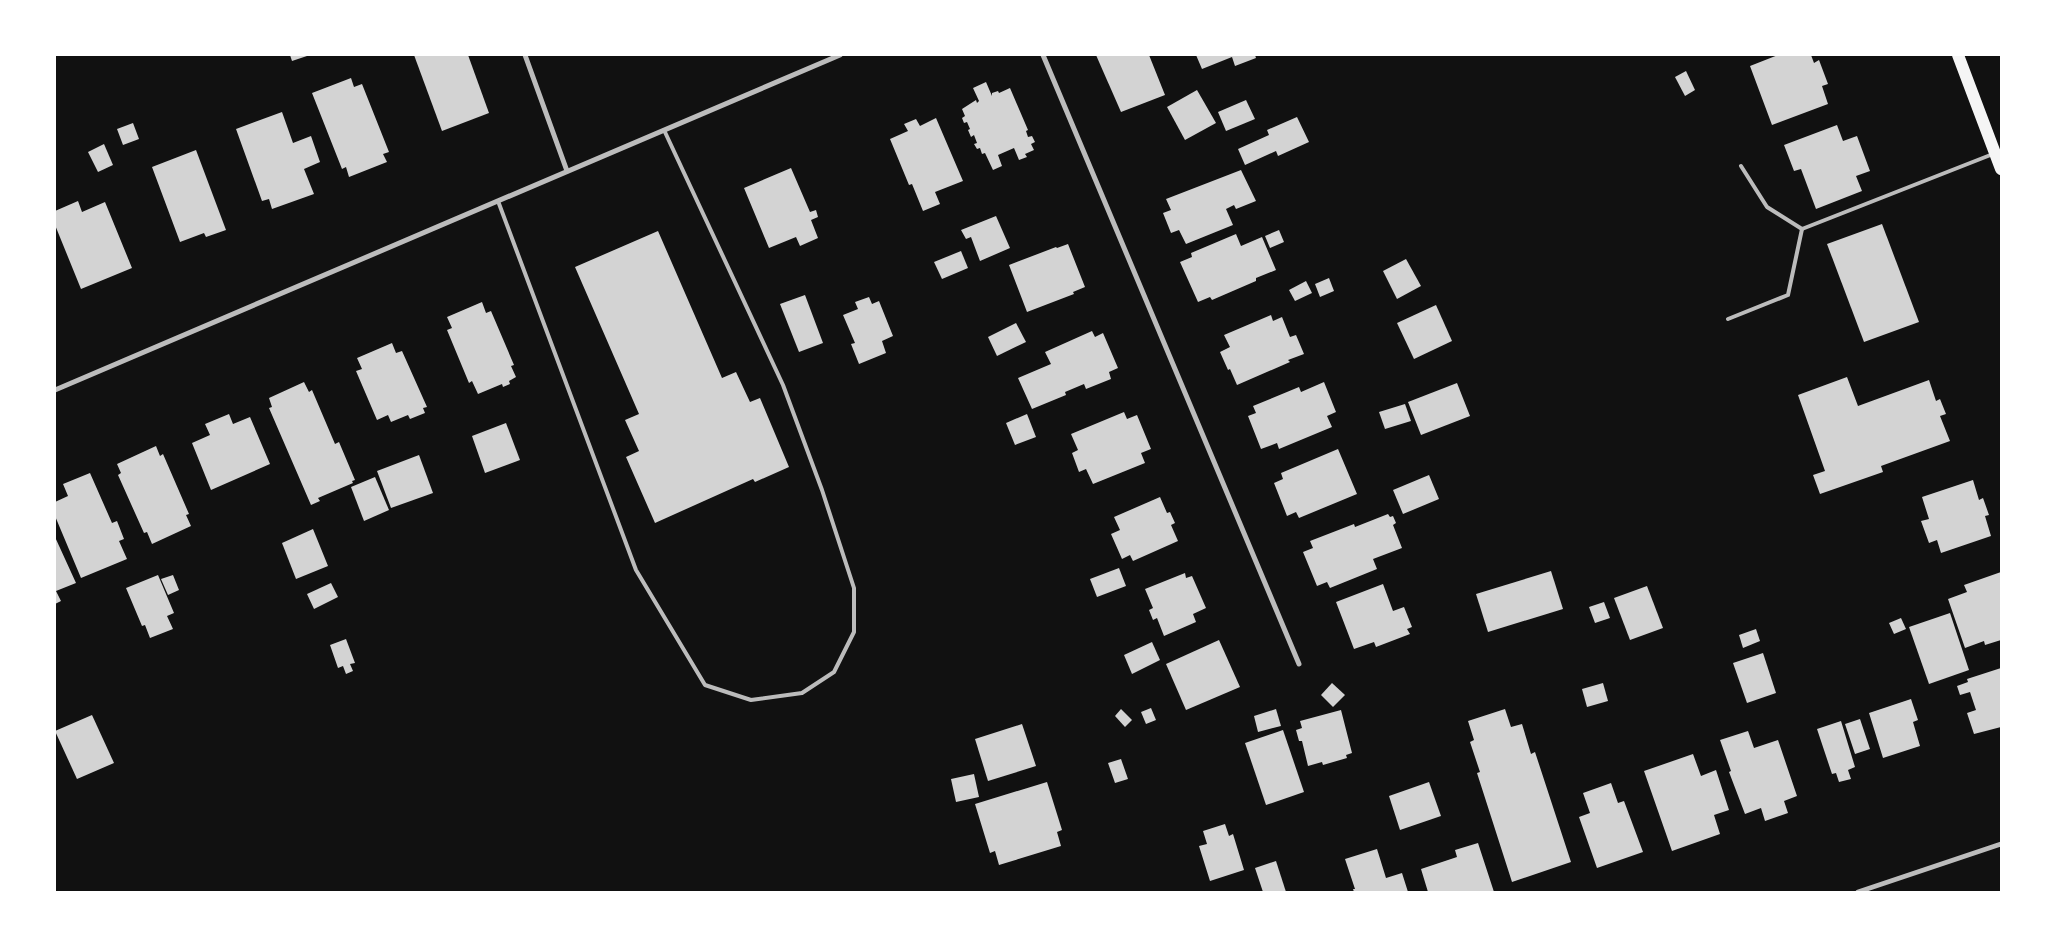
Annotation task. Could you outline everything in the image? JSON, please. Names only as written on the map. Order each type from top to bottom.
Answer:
[{"type":"main road","points":[[1958,55],[2001,169]]},
{"type":"street","points":[[525,55],[567,171]]},
{"type":"street","points":[[55,390],[840,55]]},
{"type":"street","points":[[1043,55],[1299,664]]},
{"type":"street","points":[[1858,892],[2001,844]]},
{"type":"lane","points":[[498,201],[636,570],[704,685],[751,700],[802,692],[834,672],[854,632],[854,588],[822,490],[783,386],[664,130]]},
{"type":"lane","points":[[1802,229],[1995,154]]},
{"type":"lane","points":[[1741,166],[1767,207],[1802,229]]},
{"type":"lane","points":[[1728,319],[1788,295],[1802,229]]},
{"type":"building","points":[[290,55],[310,55],[292,61]]},
{"type":"building","points":[[414,55],[468,55],[489,113],[442,131]]},
{"type":"building","points":[[1096,55],[1149,55],[1165,95],[1121,112]]},
{"type":"building","points":[[1196,55],[1255,55],[1256,58],[1235,66],[1232,57],[1202,69]]},
{"type":"building","points":[[1778,55],[1811,55],[1814,63],[1819,60],[1828,84],[1822,86],[1828,104],[1772,125],[1750,66]]},
{"type":"building","points":[[1686,71],[1695,90],[1685,96],[1675,77]]},
{"type":"building","points":[[351,78],[354,87],[362,84],[389,152],[383,154],[387,162],[349,177],[346,167],[342,169],[312,93]]},
{"type":"building","points":[[986,82],[992,96],[992,93],[998,91],[999,93],[1010,88],[1028,130],[1026,131],[1028,137],[1032,136],[1035,142],[1031,144],[1034,150],[1025,154],[1027,157],[1019,160],[1014,148],[998,155],[1002,166],[993,170],[985,153],[982,154],[980,148],[977,149],[974,144],[977,143],[974,135],[971,137],[967,122],[964,123],[962,118],[965,116],[962,109],[976,100],[977,103],[979,101],[973,88]]},
{"type":"building","points":[[1197,90],[1216,123],[1185,140],[1167,107]]},
{"type":"building","points":[[1246,100],[1255,119],[1226,131],[1218,112]]},
{"type":"building","points":[[282,112],[293,143],[311,136],[320,162],[304,169],[314,194],[272,209],[269,199],[262,201],[236,129]]},
{"type":"building","points":[[1297,117],[1309,142],[1278,156],[1276,151],[1245,165],[1238,149],[1269,135],[1267,130]]},
{"type":"building","points":[[936,118],[963,181],[935,192],[940,204],[923,211],[912,184],[909,185],[890,139],[908,131],[904,124],[916,119],[920,126]]},
{"type":"building","points":[[133,123],[139,139],[123,145],[117,129]]},
{"type":"building","points":[[1837,125],[1843,141],[1857,136],[1870,171],[1856,176],[1862,191],[1816,209],[1801,169],[1794,171],[1784,145]]},
{"type":"building","points":[[104,144],[113,165],[98,172],[88,152]]},
{"type":"building","points":[[196,150],[226,230],[206,237],[204,233],[180,242],[152,167]]},
{"type":"building","points":[[791,168],[810,212],[816,210],[818,217],[811,220],[818,238],[800,246],[796,237],[769,248],[744,188]]},
{"type":"building","points":[[1241,170],[1256,201],[1236,209],[1234,205],[1226,209],[1233,225],[1186,244],[1179,230],[1171,233],[1163,213],[1171,210],[1166,199]]},
{"type":"building","points":[[78,201],[82,212],[105,202],[132,268],[81,289],[55,225],[55,211]]},
{"type":"building","points":[[996,216],[1010,248],[980,261],[971,237],[966,239],[961,230]]},
{"type":"building","points":[[1882,224],[1919,322],[1864,342],[1827,244]]},
{"type":"building","points":[[1279,230],[1284,242],[1270,248],[1265,236]]},
{"type":"building","points":[[658,231],[722,378],[736,372],[750,402],[760,398],[789,467],[755,482],[753,479],[655,523],[626,457],[639,451],[625,420],[639,414],[575,267]]},
{"type":"building","points":[[1236,234],[1241,246],[1262,237],[1276,270],[1212,300],[1210,297],[1198,302],[1180,262],[1192,257],[1191,253]]},
{"type":"building","points":[[1068,244],[1085,287],[1073,292],[1074,294],[1027,312],[1009,265]]},
{"type":"building","points":[[961,251],[968,268],[942,279],[934,262]]},
{"type":"building","points":[[1406,259],[1421,286],[1397,299],[1383,271]]},
{"type":"building","points":[[1329,278],[1334,291],[1320,297],[1315,284]]},
{"type":"building","points":[[1306,281],[1312,293],[1295,301],[1289,290]]},
{"type":"building","points":[[805,295],[823,343],[799,352],[780,304]]},
{"type":"building","points":[[869,297],[872,304],[879,301],[893,336],[882,341],[886,353],[859,364],[851,344],[855,343],[843,315],[858,309],[855,302]]},
{"type":"building","points":[[482,302],[486,313],[491,311],[514,365],[511,366],[516,377],[509,381],[510,384],[503,387],[502,384],[478,394],[472,381],[469,383],[447,330],[452,328],[447,317]]},
{"type":"building","points":[[1436,305],[1452,341],[1414,359],[1397,323]]},
{"type":"building","points":[[1271,315],[1273,321],[1282,317],[1290,337],[1296,335],[1304,354],[1237,385],[1220,352],[1230,347],[1224,335]]},
{"type":"building","points":[[1016,323],[1026,342],[997,356],[988,337]]},
{"type":"building","points":[[1092,331],[1095,337],[1103,333],[1118,368],[1109,372],[1111,379],[1086,389],[1084,384],[1065,392],[1066,395],[1032,409],[1018,378],[1051,364],[1045,352]]},
{"type":"building","points":[[392,343],[396,353],[402,351],[427,407],[423,408],[425,413],[410,419],[408,415],[391,422],[388,415],[377,420],[356,371],[362,369],[357,358]]},
{"type":"building","points":[[1847,377],[1858,406],[1929,380],[1936,401],[1940,399],[1946,414],[1940,416],[1950,441],[1881,466],[1883,472],[1820,494],[1813,475],[1825,471],[1798,395]]},
{"type":"building","points":[[304,382],[309,392],[312,390],[335,444],[339,442],[355,480],[352,481],[353,483],[318,498],[320,501],[311,505],[269,408],[272,407],[269,398]]},
{"type":"building","points":[[1324,382],[1336,412],[1327,416],[1332,427],[1279,449],[1277,443],[1261,449],[1248,416],[1256,413],[1253,406],[1299,387],[1301,392]]},
{"type":"building","points":[[1457,383],[1470,416],[1421,435],[1408,402]]},
{"type":"building","points":[[1405,404],[1411,421],[1385,429],[1379,412]]},
{"type":"building","points":[[1124,412],[1127,419],[1137,415],[1151,449],[1141,453],[1145,463],[1093,484],[1086,469],[1079,472],[1072,453],[1078,450],[1071,434]]},
{"type":"building","points":[[229,414],[233,424],[250,417],[270,464],[211,490],[192,443],[210,435],[205,424]]},
{"type":"building","points":[[1027,414],[1036,437],[1015,445],[1006,423]]},
{"type":"building","points":[[506,423],[520,460],[485,473],[472,436]]},
{"type":"building","points":[[156,446],[160,456],[163,454],[189,514],[186,515],[191,526],[152,544],[147,532],[144,533],[118,475],[121,473],[117,464]]},
{"type":"building","points":[[1338,449],[1357,494],[1299,518],[1296,512],[1287,516],[1274,483],[1283,479],[1281,473]]},
{"type":"building","points":[[419,455],[433,493],[391,508],[377,471]]},
{"type":"building","points":[[90,473],[112,523],[117,521],[124,539],[119,541],[127,559],[81,578],[55,516],[55,502],[68,496],[63,484]]},
{"type":"building","points":[[1429,475],[1439,499],[1403,514],[1393,490]]},
{"type":"building","points":[[375,477],[389,510],[364,521],[351,487]]},
{"type":"building","points":[[1973,480],[1979,500],[1983,498],[1989,515],[1985,516],[1991,536],[1941,553],[1937,540],[1929,543],[1921,521],[1929,519],[1922,497]]},
{"type":"building","points":[[1160,497],[1167,513],[1170,512],[1175,523],[1171,525],[1178,541],[1133,561],[1130,555],[1122,559],[1111,534],[1120,530],[1114,517]]},
{"type":"building","points":[[1388,514],[1390,517],[1393,516],[1396,523],[1393,525],[1402,548],[1373,559],[1377,569],[1330,588],[1327,582],[1317,586],[1303,552],[1313,548],[1310,541],[1354,524],[1355,527]]},
{"type":"building","points":[[313,529],[328,566],[296,579],[282,543]]},
{"type":"building","points":[[55,537],[76,583],[56,591],[61,601],[55,604]]},
{"type":"building","points":[[1119,568],[1126,586],[1097,597],[1090,579]]},
{"type":"building","points":[[1551,571],[1563,609],[1488,632],[1476,594]]},
{"type":"building","points":[[2001,572],[2001,640],[1985,645],[1984,641],[1965,648],[1948,599],[1967,592],[1964,585]]},
{"type":"building","points":[[1185,573],[1186,578],[1192,576],[1206,608],[1193,614],[1196,622],[1164,636],[1157,618],[1153,620],[1149,610],[1153,608],[1145,589]]},
{"type":"building","points":[[158,575],[174,613],[167,616],[173,629],[150,638],[145,625],[142,626],[126,588]]},
{"type":"building","points":[[173,575],[179,590],[168,595],[161,579]]},
{"type":"building","points":[[331,583],[338,597],[314,609],[307,594]]},
{"type":"building","points":[[1383,584],[1393,611],[1404,607],[1412,627],[1407,629],[1410,634],[1376,647],[1374,642],[1354,649],[1336,602]]},
{"type":"building","points":[[1647,586],[1663,628],[1630,640],[1614,598]]},
{"type":"building","points":[[1604,602],[1610,618],[1595,623],[1589,607]]},
{"type":"building","points":[[1950,613],[1969,670],[1929,684],[1909,627]]},
{"type":"building","points":[[1901,618],[1906,629],[1894,634],[1889,623]]},
{"type":"building","points":[[1756,629],[1760,641],[1743,648],[1739,635]]},
{"type":"building","points":[[346,639],[355,663],[350,664],[353,671],[346,674],[343,666],[338,668],[330,645]]},
{"type":"building","points":[[1219,640],[1240,687],[1186,710],[1166,664]]},
{"type":"building","points":[[1152,642],[1160,660],[1132,674],[1124,655]]},
{"type":"building","points":[[1763,653],[1776,693],[1747,703],[1733,663]]},
{"type":"building","points":[[2001,668],[2001,727],[1974,734],[1967,713],[1976,710],[1970,692],[1960,695],[1957,686],[1968,682],[1967,679]]},
{"type":"building","points":[[1332,683],[1345,695],[1333,707],[1321,695]]},
{"type":"building","points":[[1603,683],[1608,701],[1587,707],[1582,689]]},
{"type":"building","points":[[1911,699],[1918,720],[1913,722],[1920,746],[1883,758],[1869,713]]},
{"type":"building","points":[[1151,708],[1156,720],[1146,724],[1141,712]]},
{"type":"building","points":[[1121,709],[1132,720],[1125,727],[1115,716]]},
{"type":"building","points":[[1276,709],[1281,726],[1258,732],[1254,716]]},
{"type":"building","points":[[1505,709],[1511,727],[1522,724],[1531,754],[1535,752],[1571,862],[1512,882],[1477,773],[1480,772],[1470,742],[1474,740],[1468,721]]},
{"type":"building","points":[[1341,710],[1352,753],[1346,755],[1347,758],[1323,765],[1322,762],[1308,766],[1302,741],[1299,741],[1296,730],[1302,728],[1300,721]]},
{"type":"building","points":[[92,715],[114,763],[77,779],[55,731]]},
{"type":"building","points":[[1860,719],[1870,749],[1855,754],[1845,724]]},
{"type":"building","points":[[1841,721],[1855,767],[1848,770],[1851,779],[1839,782],[1836,773],[1832,774],[1817,729]]},
{"type":"building","points":[[1022,724],[1036,766],[988,781],[975,739]]},
{"type":"building","points":[[1283,730],[1304,792],[1266,805],[1245,743]]},
{"type":"building","points":[[1748,731],[1754,748],[1778,740],[1797,796],[1784,801],[1788,813],[1765,821],[1761,808],[1745,814],[1729,772],[1731,771],[1720,740]]},
{"type":"building","points":[[1693,754],[1701,776],[1716,770],[1729,810],[1714,815],[1720,834],[1672,851],[1644,771]]},
{"type":"building","points":[[1121,759],[1128,779],[1115,783],[1108,763]]},
{"type":"building","points":[[974,774],[979,797],[956,802],[951,779]]},
{"type":"building","points":[[1047,782],[1062,830],[1057,832],[1061,846],[999,865],[995,851],[990,853],[975,804]]},
{"type":"building","points":[[1429,782],[1441,816],[1400,830],[1389,796]]},
{"type":"building","points":[[1611,783],[1618,803],[1624,801],[1643,852],[1597,868],[1579,817],[1590,813],[1583,793]]},
{"type":"building","points":[[1225,824],[1229,836],[1233,834],[1244,870],[1210,881],[1199,846],[1207,844],[1203,831]]},
{"type":"building","points":[[1478,843],[1494,892],[1428,892],[1421,869],[1457,857],[1455,850]]},
{"type":"building","points":[[1377,849],[1386,878],[1402,873],[1408,892],[1354,892],[1353,889],[1355,889],[1345,859]]},
{"type":"building","points":[[1276,861],[1286,892],[1263,892],[1255,868]]}]
